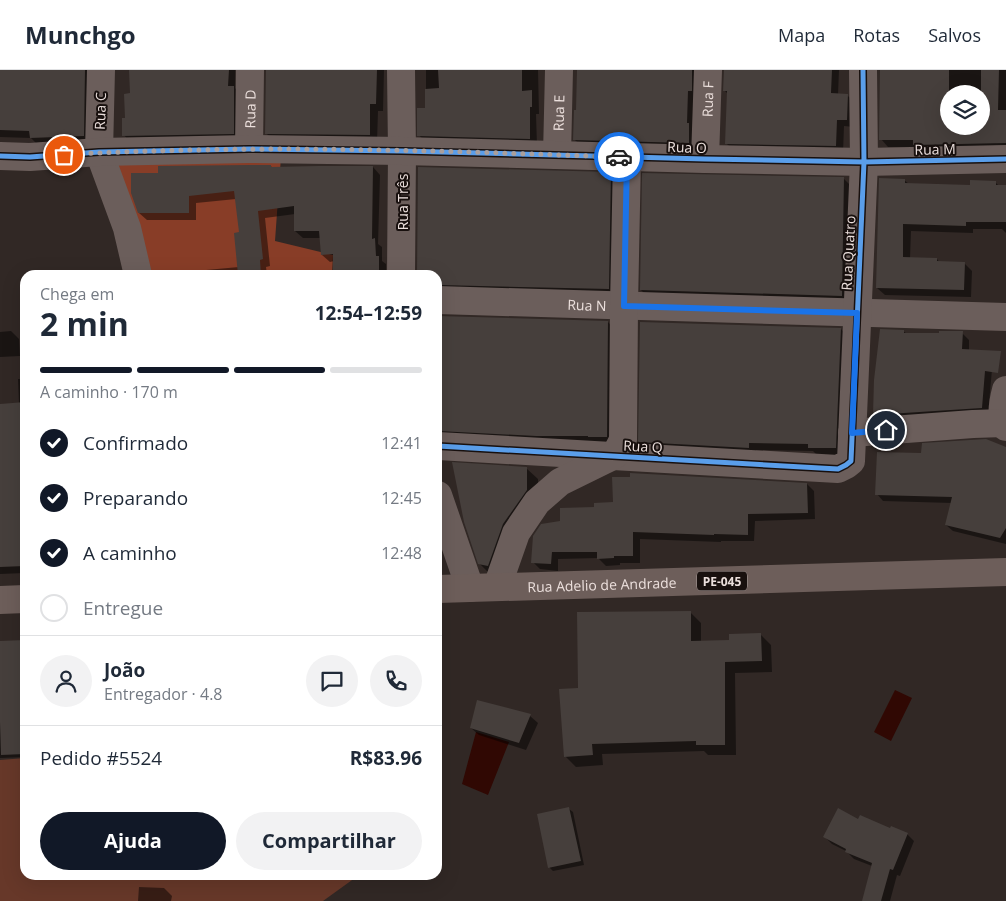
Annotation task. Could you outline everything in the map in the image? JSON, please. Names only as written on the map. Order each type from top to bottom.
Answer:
[{"type":"main road","name":"Rua Adelio de Andrade","points":[[442,589],[1006,572]]},
{"type":"main road","points":[[0,600],[20,599]]},
{"type":"street","name":"Rua C","points":[[99,152],[101,70]]},
{"type":"street","name":"Rua D","points":[[249,149],[250,70]]},
{"type":"street","name":"Rua Três","points":[[401,70],[402,270]]},
{"type":"street","name":"Rua E","points":[[557,155],[559,70]]},
{"type":"street","name":"Rua F","points":[[705,159],[708,70]]},
{"type":"street","name":"Rua Quatro","points":[[846,465],[851,461],[864,162],[863,70]]},
{"type":"street","name":"Rua O","points":[[0,156],[30,157],[99,152],[249,149],[864,162]]},
{"type":"street","points":[[99,152],[127,228],[137,270]]},
{"type":"street","points":[[496,587],[516,533],[537,502],[560,482],[616,455],[623,440],[627,157]]},
{"type":"street","name":"Rua M","points":[[864,162],[1006,159]]},
{"type":"street","name":"Rua N","points":[[442,300],[1006,317]]},
{"type":"street","points":[[852,433],[972,424],[1005,425],[1002,405],[1006,390]]},
{"type":"street","name":"Rua Q","points":[[442,446],[838,468],[846,465]]},
{"type":"street","points":[[442,507],[470,588]]},
{"type":"shaded area","points":[[281,157],[275,241],[333,255],[332,270],[147,270],[115,162]]},
{"type":"shaded area","points":[[895,690],[912,698],[891,741],[874,732]]},
{"type":"shaded area","points":[[476,732],[509,742],[488,795],[462,784]]},
{"type":"shaded area","points":[[20,758],[20,880],[352,880],[323,901],[0,901],[0,760]]},
{"type":"building","points":[[0,70],[85,70],[84,136],[30,138],[29,131],[0,130]]},
{"type":"building","points":[[129,70],[229,70],[228,86],[234,86],[234,134],[122,136],[122,118],[125,118],[124,94],[130,93]]},
{"type":"building","points":[[266,70],[377,70],[376,104],[370,104],[370,135],[265,134]]},
{"type":"building","points":[[438,70],[522,70],[522,91],[532,90],[530,139],[417,136],[417,108],[425,108],[425,89],[439,88]]},
{"type":"building","points":[[577,70],[692,70],[692,91],[688,91],[687,123],[689,123],[689,143],[573,140]]},
{"type":"building","points":[[724,70],[832,70],[831,93],[848,94],[847,120],[837,120],[836,146],[725,144],[727,91],[723,91]]},
{"type":"building","points":[[880,70],[949,70],[949,85],[940,85],[940,135],[990,135],[990,85],[981,85],[981,70],[999,70],[998,110],[1006,110],[1006,143],[913,145],[913,140],[879,140]]},
{"type":"building","points":[[158,166],[373,166],[372,239],[375,238],[376,256],[379,256],[379,270],[333,270],[333,254],[321,255],[319,231],[294,231],[294,206],[258,211],[263,259],[260,260],[261,270],[238,270],[234,233],[239,232],[234,191],[189,196],[189,213],[138,213],[131,193],[131,173],[158,173]]},
{"type":"building","points":[[418,167],[611,172],[609,289],[442,285],[442,270],[417,270]]},
{"type":"building","points":[[642,173],[844,177],[842,296],[640,290]]},
{"type":"building","points":[[879,178],[905,179],[905,183],[970,185],[970,180],[996,181],[996,185],[1006,185],[1006,222],[966,222],[966,226],[903,224],[903,257],[937,258],[937,261],[965,262],[964,290],[876,288]]},
{"type":"building","points":[[442,316],[608,321],[607,437],[442,431]]},
{"type":"building","points":[[640,322],[841,328],[836,448],[808,448],[808,444],[749,443],[749,448],[638,442]]},
{"type":"building","points":[[880,329],[904,330],[904,333],[963,331],[962,349],[1001,351],[998,373],[985,371],[982,408],[873,415],[874,380]]},
{"type":"building","points":[[20,402],[20,566],[0,567],[0,404]]},
{"type":"building","points":[[986,439],[1006,447],[1006,528],[1000,538],[945,525],[952,497],[875,495],[877,452],[921,453],[922,443]]},
{"type":"building","points":[[452,462],[527,467],[527,490],[503,524],[488,566],[478,564],[464,522]]},
{"type":"building","points":[[630,473],[807,483],[808,513],[748,514],[748,535],[633,532],[633,556],[614,556],[614,558],[597,559],[597,552],[552,552],[551,564],[531,563],[533,536],[541,524],[560,521],[560,508],[594,507],[594,503],[613,502],[612,477],[630,477]]},
{"type":"building","points":[[691,611],[691,641],[729,640],[729,634],[761,633],[762,661],[725,662],[725,745],[696,745],[696,741],[592,744],[593,755],[564,757],[559,689],[578,688],[577,612]]},
{"type":"building","points":[[20,640],[20,754],[1,755],[0,641]]},
{"type":"building","points":[[477,700],[531,714],[519,743],[470,728]]},
{"type":"building","points":[[569,807],[581,861],[548,868],[537,814]]},
{"type":"building","points":[[838,808],[858,819],[860,815],[890,828],[891,826],[908,833],[893,870],[890,869],[881,901],[862,901],[872,863],[845,852],[846,849],[823,837]]},
{"type":"cycle path","points":[[442,446],[838,469],[851,461],[864,162],[863,70]]},
{"type":"cycle path","points":[[0,156],[30,157],[99,152],[249,149],[864,162],[1006,159]]},
{"type":"way so far","points":[[64,155],[99,152],[249,149],[619,157]]},
{"type":"route","points":[[619,157],[627,157],[624,306],[857,313],[852,433],[886,430]]}]
